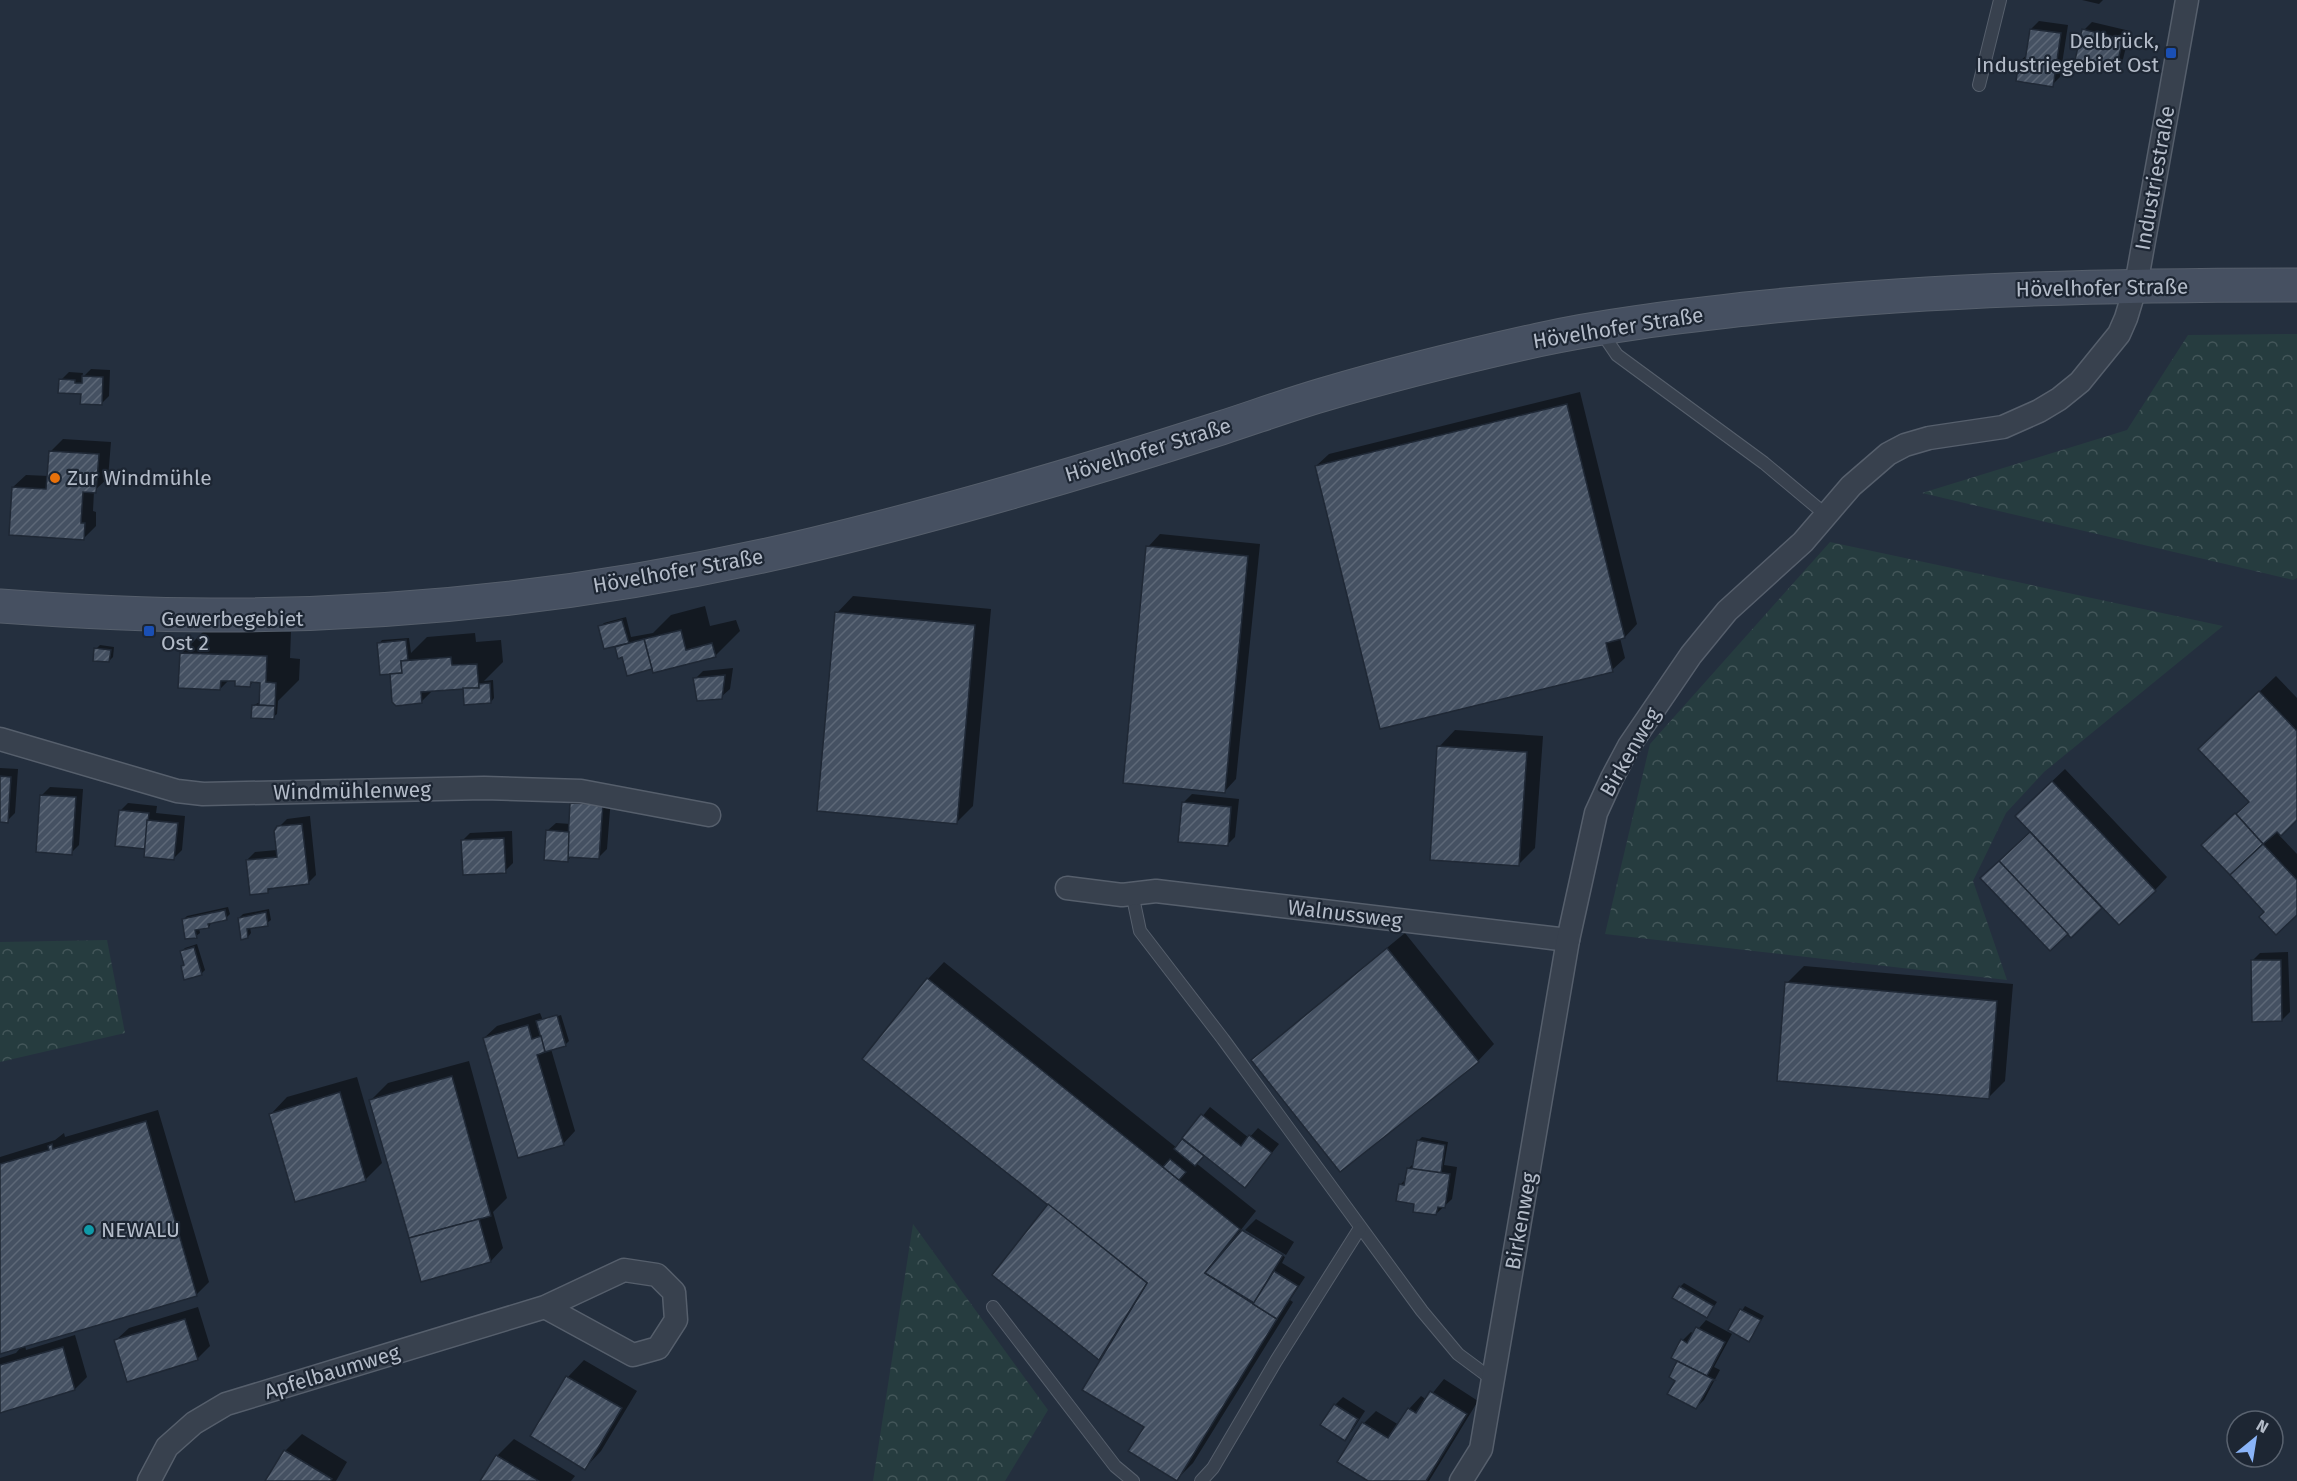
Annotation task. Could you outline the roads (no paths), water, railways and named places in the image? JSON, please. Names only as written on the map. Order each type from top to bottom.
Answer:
[{"type":"main road","name":"Hövelhofer Straße","points":[[0,606],[106,613],[313,614],[416,608],[518,598],[700,569],[818,543],[1020,490],[1322,395],[1540,340],[1599,328],[1785,305],[1917,293],[2136,285],[2297,285]]},
{"type":"street","name":"Industriestraße","points":[[2136,285],[2187,0]]},
{"type":"street","name":"Birkenweg","points":[[1461,1481],[1481,1449],[1568,940],[1596,813],[1629,746],[1691,655],[1727,611],[1803,542],[1851,486],[1888,454],[1905,445],[1929,438],[2003,427],[2059,399],[2080,382],[2119,334],[2136,285]]},
{"type":"street","name":"Windmühlenweg","points":[[0,739],[177,791],[203,794],[484,788],[580,791],[709,815]]},
{"type":"street","points":[[1067,888],[1127,894]]},
{"type":"street","name":"Walnussweg","points":[[1127,894],[1156,891],[1568,940]]},
{"type":"street","name":"Apfelbaumweg","points":[[148,1481],[167,1447],[194,1423],[226,1404],[545,1306],[624,1270],[657,1275],[674,1292],[676,1320],[658,1348],[633,1355],[545,1306]]},
{"type":"lane","points":[[1979,86],[2000,0]]},
{"type":"lane","points":[[1599,328],[1617,355],[1764,463],[1826,514]]},
{"type":"lane","points":[[1127,894],[1140,931],[1223,1039],[1422,1311],[1458,1354],[1493,1380]]},
{"type":"lane","points":[[1201,1481],[1213,1468],[1276,1361],[1360,1228]]},
{"type":"lane","points":[[993,1307],[1115,1466],[1133,1481]]},
{"type":"place","name":"Delbrück, Industriegebiet Ost","points":[[2171,53]]},
{"type":"place","name":"Zur Windmühle","points":[[55,478]]},
{"type":"place","name":"Gewerbegebiet Ost 2","points":[[149,631]]},
{"type":"place","name":"NEWALU","points":[[89,1230]]}]
